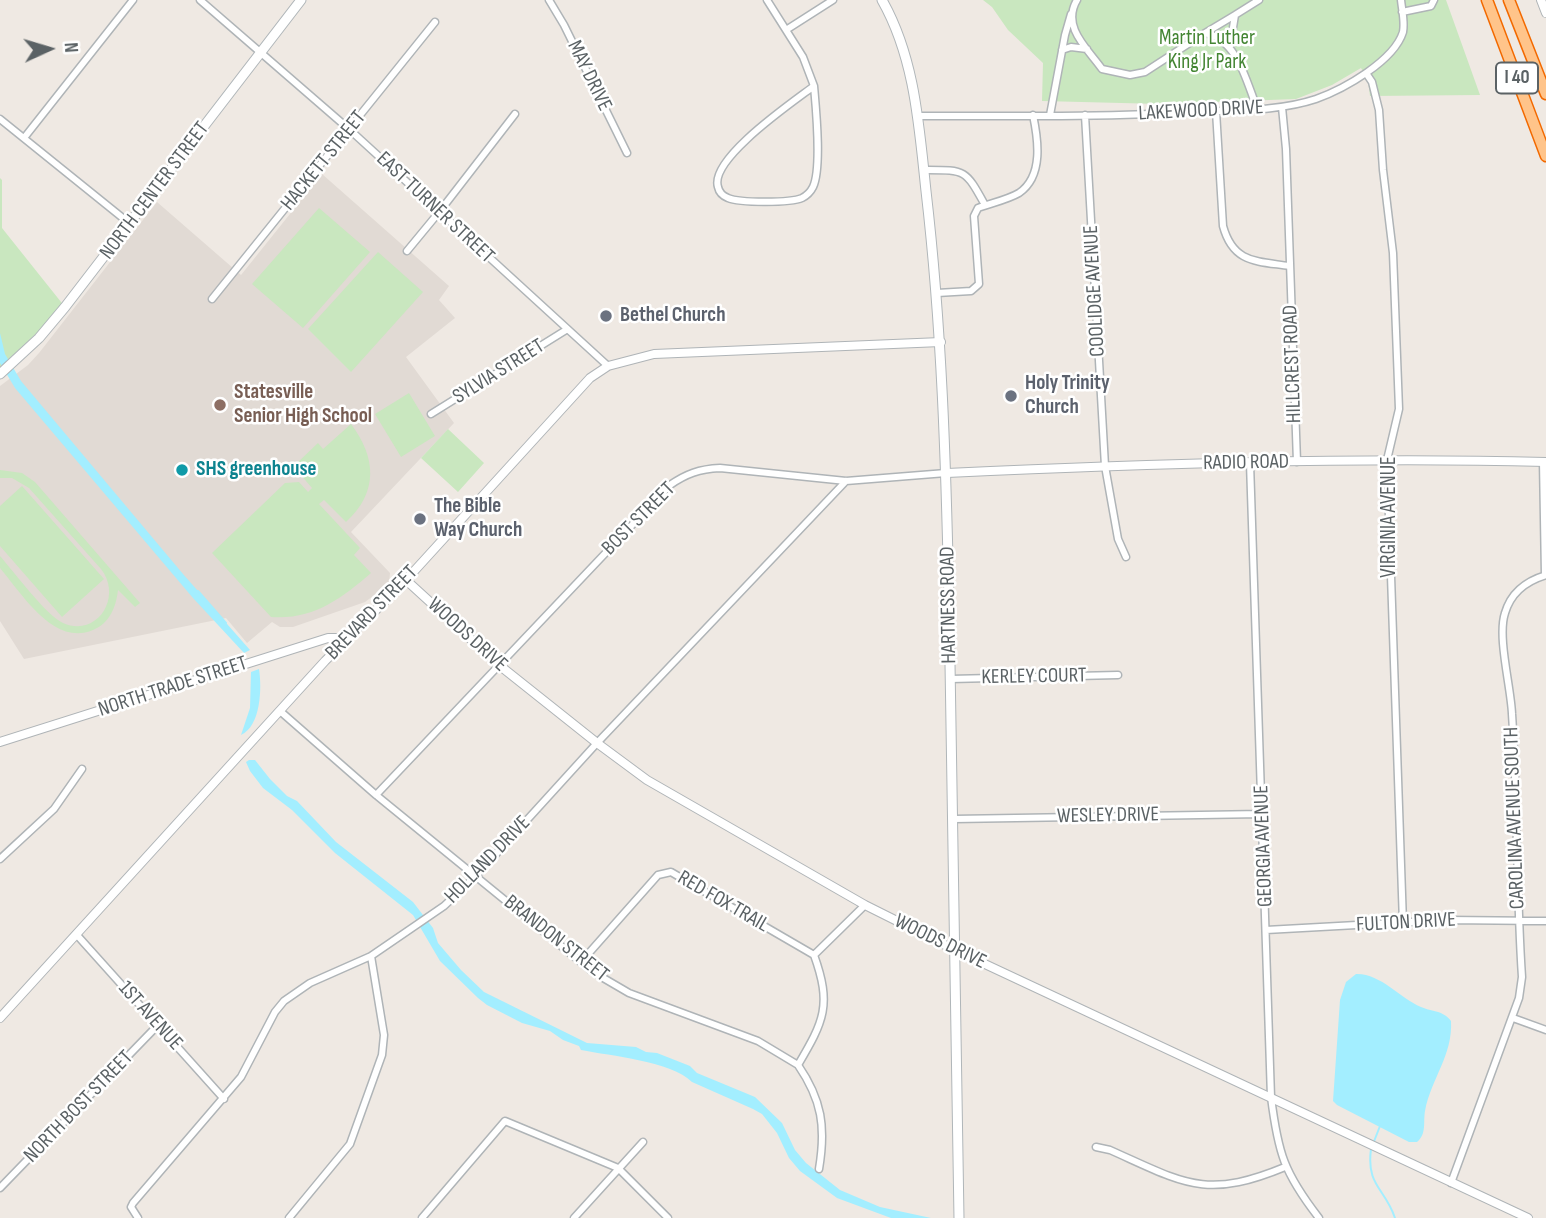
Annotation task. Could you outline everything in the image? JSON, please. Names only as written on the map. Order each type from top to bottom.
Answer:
[{"type":"highway","name":"I 40","points":[[1487,0],[1546,156]]},
{"type":"highway","name":"I 40","points":[[1509,0],[1546,94]]},
{"type":"main road","name":"NORTH CENTER STREET","points":[[0,374],[39,338],[65,307],[301,0]]},
{"type":"main road","name":"HARTNESS ROAD","points":[[882,0],[901,43],[911,79],[924,170],[941,342],[947,473],[957,951],[959,1217]]},
{"type":"street","points":[[24,138],[133,0]]},
{"type":"street","name":"EAST TURNER STREET","points":[[200,0],[262,51],[608,366]]},
{"type":"street","name":"MAY DRIVE","points":[[550,0],[626,153]]},
{"type":"street","points":[[766,0],[803,57],[814,86],[816,178],[812,189],[803,198],[792,201],[725,198],[718,190],[717,180],[721,170],[745,140],[814,86]]},
{"type":"street","points":[[786,30],[833,0]]},
{"type":"street","points":[[1075,3],[1073,26],[1078,41],[1102,69],[1130,75],[1145,72],[1259,0]]},
{"type":"street","name":"LAKEWOOD DRIVE","points":[[917,116],[1086,115],[1282,107],[1315,99],[1366,73],[1388,55],[1404,28],[1401,0]]},
{"type":"street","points":[[1402,12],[1431,6],[1434,0]]},
{"type":"street","points":[[1541,0],[1546,13]]},
{"type":"street","points":[[1050,115],[1062,50],[1075,3]]},
{"type":"street","points":[[1235,15],[1230,46],[1257,108]]},
{"type":"street","name":"HACKETT STREET","points":[[212,299],[435,22]]},
{"type":"street","points":[[1205,33],[1230,46]]},
{"type":"street","points":[[1062,50],[1071,47],[1087,49]]},
{"type":"street","name":"VIRGINIA AVENUE","points":[[1366,73],[1379,110],[1393,253],[1399,409],[1387,460],[1404,923]]},
{"type":"street","name":"HILLCREST ROAD","points":[[1282,107],[1286,149],[1297,462]]},
{"type":"street","points":[[1216,111],[1223,226],[1227,241],[1237,253],[1251,260],[1289,266]]},
{"type":"street","points":[[407,251],[515,114]]},
{"type":"street","points":[[937,293],[971,291],[979,284],[974,216],[978,208],[1019,193],[1026,186],[1037,161],[1039,148],[1033,115]]},
{"type":"street","name":"COOLIDGE AVENUE","points":[[1086,115],[1105,466],[1118,538],[1126,557]]},
{"type":"street","points":[[0,119],[130,223]]},
{"type":"street","points":[[924,170],[963,173],[971,180],[985,205]]},
{"type":"street","name":"SYLVIA STREET","points":[[431,414],[566,330]]},
{"type":"street","name":"BREVARD STREET","points":[[0,1018],[280,711],[406,580],[590,378],[608,366],[631,358],[677,352],[941,342]]},
{"type":"street","name":"RADIO ROAD","points":[[947,473],[1105,466],[1387,460],[1545,462]]},
{"type":"street","name":"CAROLINA AVENUE SOUTH","points":[[1451,1183],[1513,1018],[1522,977],[1512,713],[1503,632],[1504,615],[1509,601],[1518,589],[1531,580],[1546,575],[1545,462]]},
{"type":"street","name":"GEORGIA AVENUE","points":[[1250,463],[1271,1097],[1276,1134],[1285,1167],[1297,1189],[1319,1218]]},
{"type":"street","name":"BOST STREET","points":[[499,665],[670,485],[685,475],[702,469],[720,468],[846,481],[947,473]]},
{"type":"street","name":"HOLLAND DRIVE","points":[[138,1218],[131,1207],[133,1203],[241,1077],[275,1012],[284,1001],[310,983],[371,956],[444,906],[476,876],[846,481]]},
{"type":"street","name":"WOODS DRIVE","points":[[406,580],[499,665],[646,780],[865,905],[957,951],[1528,1218]]},
{"type":"street","name":"NORTH TRADE STREET","points":[[0,742],[328,638],[348,638]]},
{"type":"street","points":[[376,795],[499,665]]},
{"type":"street","name":"KERLEY COURT","points":[[950,679],[1118,675]]},
{"type":"street","name":"BRANDON STREET","points":[[280,711],[376,795],[605,980],[629,993],[758,1041],[798,1065]]},
{"type":"street","points":[[0,859],[54,809],[82,769]]},
{"type":"street","name":"WESLEY DRIVE","points":[[954,818],[1262,814]]},
{"type":"street","name":"RED FOX TRAIL","points":[[581,962],[658,875],[664,872],[671,872],[814,955]]},
{"type":"street","points":[[819,1169],[823,1132],[820,1108],[811,1085],[798,1065],[818,1030],[825,998],[814,955],[865,905]]},
{"type":"street","name":"FULTON DRIVE","points":[[1266,930],[1447,920],[1546,922]]},
{"type":"street","name":"1ST AVENUE","points":[[76,934],[224,1099]]},
{"type":"street","points":[[289,1218],[350,1144],[382,1055],[384,1035],[371,956]]},
{"type":"street","points":[[1513,1018],[1546,1030]]},
{"type":"street","name":"NORTH BOST STREET","points":[[0,1188],[158,1025]]},
{"type":"street","points":[[422,1218],[505,1121],[618,1168],[668,1218]]},
{"type":"street","points":[[574,1218],[643,1142]]},
{"type":"street","points":[[1096,1147],[1110,1150],[1190,1184],[1233,1184],[1260,1178],[1285,1167]]},
{"type":"shaded area","name":"Statesville Senior High School","points":[[322,174],[449,286],[439,300],[455,318],[406,357],[454,423],[351,532],[390,573],[389,584],[365,602],[293,627],[280,627],[272,622],[247,643],[226,618],[24,659],[0,621],[0,386],[39,353],[157,202],[241,275]]},
{"type":"green space","name":"Martin Luther King Jr Park","points":[[983,0],[1446,0],[1480,95],[1370,96],[1368,80],[1361,68],[1332,85],[1296,99],[1161,104],[1042,101],[1043,63],[1008,30],[992,7]]},
{"type":"green space","points":[[0,178],[2,228],[65,307],[0,367]]},
{"type":"green space","points":[[319,208],[370,252],[303,328],[252,284]]},
{"type":"green space","points":[[378,252],[423,292],[351,372],[308,329]]},
{"type":"green space","points":[[409,393],[435,436],[401,457],[375,414]]},
{"type":"green space","points":[[351,424],[369,462],[369,487],[357,511],[346,522],[324,500],[319,504],[360,548],[354,555],[371,573],[326,606],[300,615],[271,617],[212,553],[285,483],[299,482],[308,492],[312,488],[300,474],[300,468],[296,464],[318,443],[323,449]]},
{"type":"green space","points":[[448,429],[484,463],[458,492],[421,458]]},
{"type":"green space","points":[[0,470],[22,473],[35,482],[140,603],[135,607],[118,590],[108,619],[93,630],[79,633],[52,625],[40,615],[0,568],[0,556],[48,611],[63,623],[75,626],[96,620],[103,612],[108,602],[107,580],[101,569],[29,488],[12,478],[0,478]]},
{"type":"green space","points":[[22,486],[104,579],[62,617],[0,546],[0,506]]},
{"type":"water","points":[[0,333],[5,354],[21,381],[250,650],[244,653],[193,598],[15,388],[0,363]]},
{"type":"water","points":[[259,669],[259,706],[253,724],[241,735],[250,708],[251,672]]},
{"type":"water","points":[[255,760],[270,779],[287,796],[297,801],[336,842],[413,902],[433,928],[438,943],[484,992],[587,1043],[636,1047],[657,1053],[755,1097],[782,1123],[795,1150],[806,1163],[840,1190],[880,1207],[931,1218],[891,1218],[837,1198],[800,1171],[789,1158],[777,1133],[762,1114],[753,1109],[656,1064],[581,1050],[579,1046],[550,1031],[522,1023],[487,1005],[440,961],[413,915],[335,853],[292,810],[263,788],[250,771],[246,762]]},
{"type":"water","points":[[1356,974],[1373,977],[1413,1003],[1441,1013],[1451,1021],[1449,1045],[1428,1099],[1424,1128],[1417,1142],[1409,1142],[1333,1101],[1340,1000],[1346,982]]},
{"type":"waterway","points":[[198,591],[226,623]]},
{"type":"waterway","points":[[1373,1144],[1380,1126]]},
{"type":"waterway","points":[[1371,1149],[1371,1171],[1395,1218]]},
{"type":"place","name":"Bethel Church","points":[[606,316]]},
{"type":"place","name":"Holy Trinity Church","points":[[1011,396]]},
{"type":"place","name":"Statesville Senior High School","points":[[220,405]]},
{"type":"place","name":"SHS greenhouse","points":[[182,470]]},
{"type":"place","name":"The Bible Way Church","points":[[420,519]]}]
